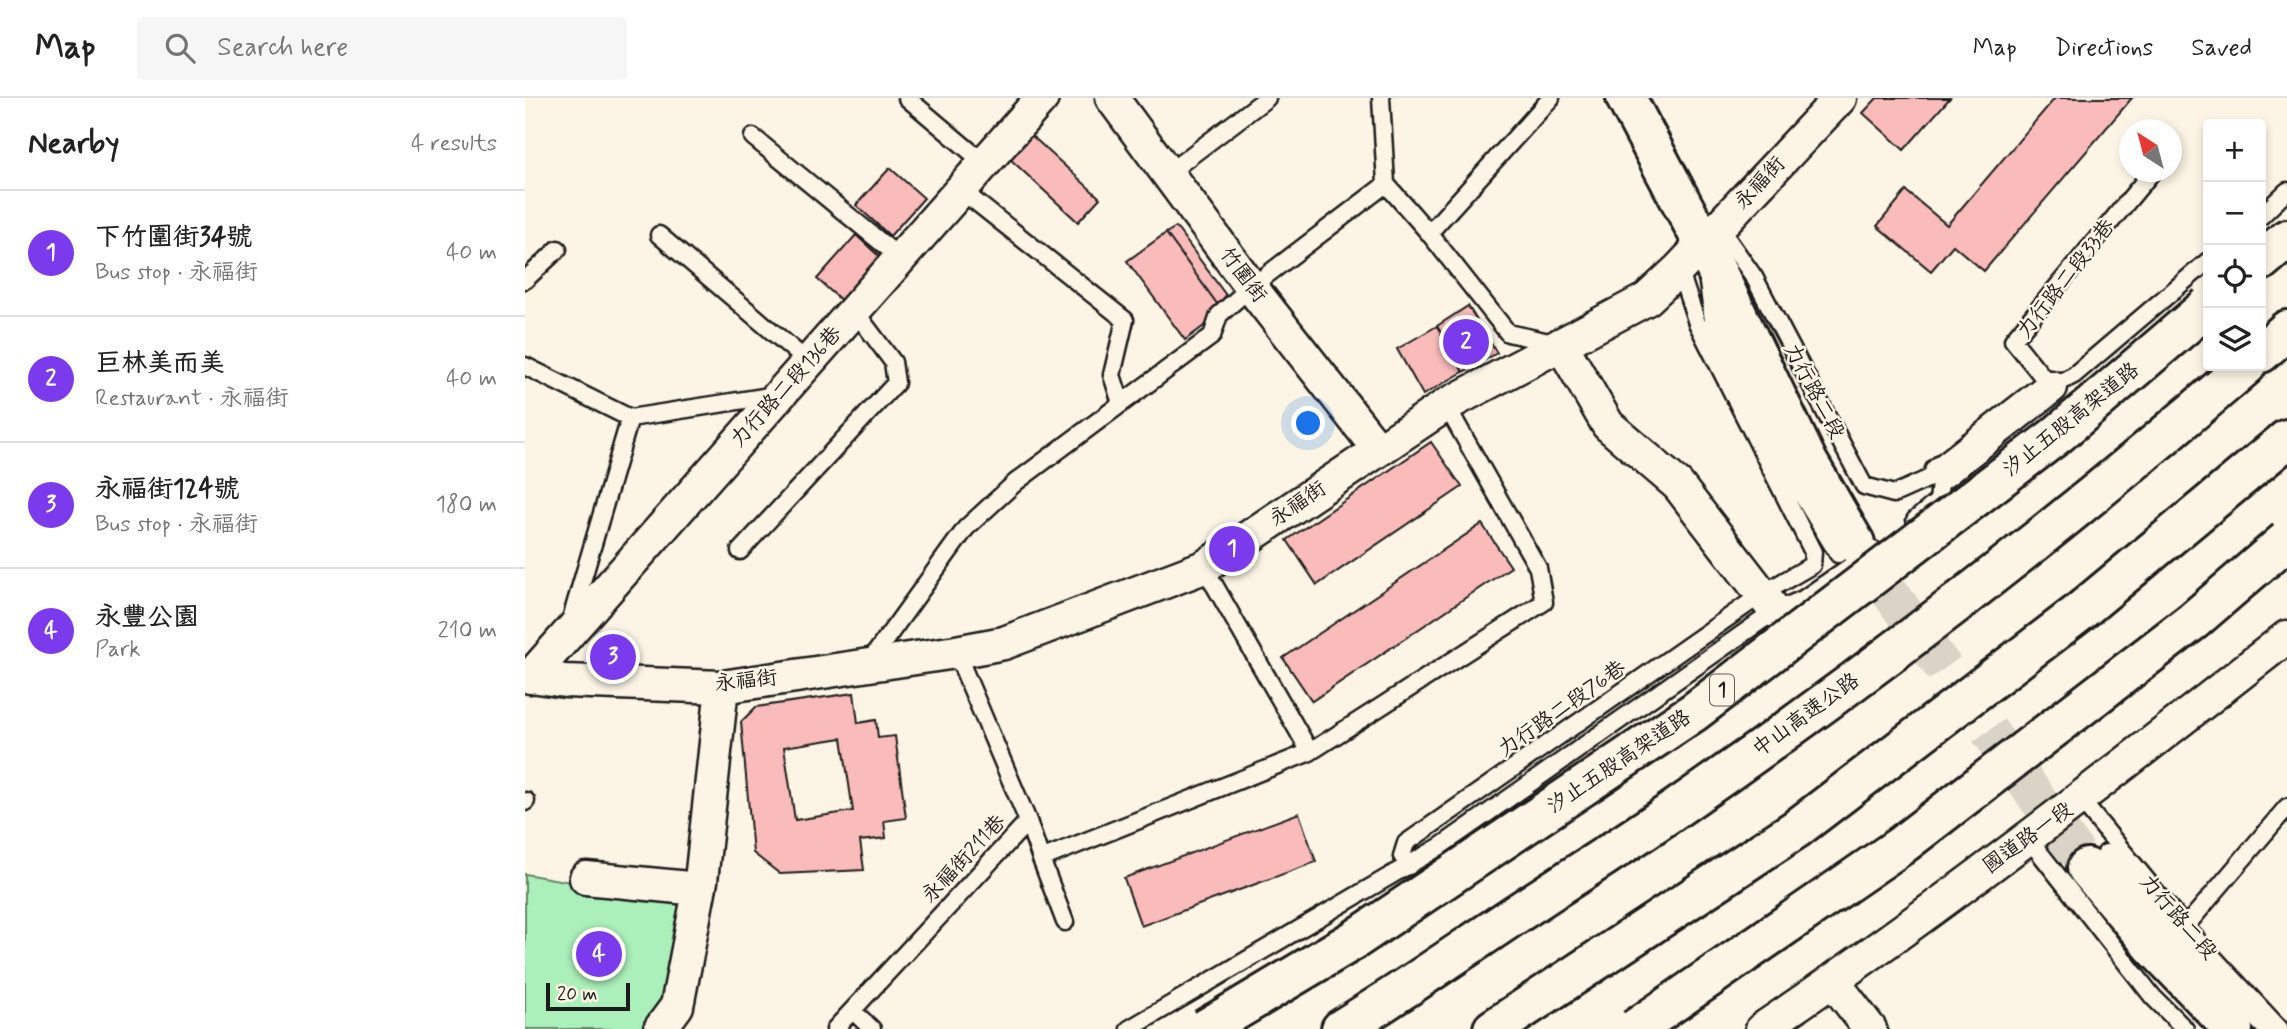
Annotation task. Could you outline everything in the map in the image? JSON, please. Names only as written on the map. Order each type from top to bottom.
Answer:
[{"type":"main road","name":"力行路二段","points":[[1626,98],[1808,462],[1859,547]]},
{"type":"main road","points":[[2266,257],[2287,239]]},
{"type":"main road","name":"汐止五股高架道路","points":[[1205,1029],[1354,940],[1694,712],[2057,435],[2206,308]]},
{"type":"main road","points":[[2266,349],[2287,330]]},
{"type":"main road","name":"中山高速公路","points":[[1341,1029],[1403,992],[1670,813],[1901,647],[2157,443],[2240,371]]},
{"type":"main road","points":[[1493,1029],[1796,829],[2076,615],[2287,439]]},
{"type":"main road","points":[[1635,1029],[1899,847],[2193,621],[2287,540]]},
{"type":"main road","name":"力行路二段","points":[[2088,867],[2152,945],[2233,1029]]},
{"type":"street","name":"力行路二段136巷","points":[[527,678],[1042,98]]},
{"type":"street","name":"竹圍街","points":[[1112,98],[1251,287],[1378,449]]},
{"type":"street","name":"永福街","points":[[527,678],[722,687],[956,652],[1005,643],[1204,567],[1445,405],[1647,299],[1840,98]]},
{"type":"street","points":[[1560,344],[1608,425],[1678,485],[1769,603]]},
{"type":"street","points":[[1941,473],[2051,387]]},
{"type":"street","name":"國道路一段","points":[[1762,1029],[1833,981],[2028,838],[2287,637]]},
{"type":"street","points":[[660,1029],[677,1006],[699,890],[722,687]]},
{"type":"street","points":[[586,878],[699,890]]},
{"type":"street","points":[[1833,981],[1870,1029]]},
{"type":"lane","points":[[907,98],[984,163]]},
{"type":"lane","points":[[1168,173],[1267,98]]},
{"type":"lane","points":[[1381,98],[1386,184],[1429,233],[1508,334],[1560,344]]},
{"type":"lane","points":[[1429,233],[1551,98]]},
{"type":"lane","points":[[753,137],[900,258]]},
{"type":"lane","name":"力行路二段33巷","points":[[2051,387],[2013,340],[2144,182]]},
{"type":"lane","points":[[866,666],[966,528],[1016,482],[1212,336],[1219,315],[1251,287],[1386,184]]},
{"type":"lane","points":[[961,190],[1125,320],[1112,375],[1121,403]]},
{"type":"lane","points":[[2266,211],[2287,191]]},
{"type":"lane","points":[[659,234],[809,362]]},
{"type":"lane","points":[[1700,246],[1697,323],[1813,552],[1812,565],[1769,603]]},
{"type":"lane","name":"力行路二段","points":[[1700,246],[1750,297],[1785,371]]},
{"type":"lane","name":"力行路二段","points":[[1700,246],[1754,277],[1864,486],[1894,494],[1941,473]]},
{"type":"lane","points":[[525,280],[558,249]]},
{"type":"lane","points":[[2051,387],[2074,375],[2203,265]]},
{"type":"lane","points":[[740,551],[896,383],[893,362],[854,310]]},
{"type":"lane","points":[[525,366],[630,418],[779,395]]},
{"type":"lane","points":[[1041,859],[1310,752],[1544,602],[1538,568],[1445,405]]},
{"type":"lane","points":[[567,635],[630,418]]},
{"type":"lane","points":[[1903,530],[1938,501],[1941,473]]},
{"type":"lane","points":[[1769,603],[1803,599],[1859,547]]},
{"type":"lane","points":[[1204,567],[1310,752]]},
{"type":"lane","name":"力行路二段76巷","points":[[1409,866],[1402,856],[1406,843],[1769,603]]},
{"type":"lane","name":"力行路二段76巷","points":[[1129,1029],[1441,846],[1769,603]]},
{"type":"lane","name":"永福街211巷","points":[[835,1029],[1028,821],[956,652]]},
{"type":"lane","name":"力行路二段","points":[[2080,799],[2185,927],[2280,1029]]},
{"type":"lane","points":[[2185,927],[2287,807]]},
{"type":"lane","points":[[1028,821],[1065,922]]},
{"type":"lane","points":[[2028,838],[2153,997],[2185,1029]]},
{"type":"lane","points":[[2088,867],[2159,979]]},
{"type":"lane","name":"力行路二段","points":[[2088,867],[2169,929],[2266,1029]]},
{"type":"lane","points":[[853,1011],[872,1029]]},
{"type":"green space","points":[[525,874],[679,901],[667,1006],[642,1029],[525,1029]]},
{"type":"building","points":[[1877,98],[1950,98],[1904,150],[1863,113]]},
{"type":"building","points":[[2055,98],[2132,98],[1984,271],[1953,245],[1931,271],[1877,226],[1906,191],[1947,225]]},
{"type":"building","points":[[1031,135],[1100,198],[1078,222],[1009,158]]},
{"type":"building","points":[[890,168],[924,198],[890,236],[856,205]]},
{"type":"building","points":[[1176,227],[1225,294],[1223,312],[1166,233]]},
{"type":"building","points":[[1166,233],[1223,312],[1185,340],[1127,261]]},
{"type":"building","points":[[856,235],[882,259],[843,302],[817,279]]},
{"type":"building","points":[[1468,306],[1497,353],[1463,372],[1437,326]]},
{"type":"building","points":[[1437,326],[1463,372],[1423,395],[1397,349]]},
{"type":"building","points":[[1431,442],[1462,487],[1317,585],[1287,540]]},
{"type":"building","points":[[1482,524],[1511,567],[1312,701],[1283,658]]},
{"type":"building","points":[[854,693],[858,723],[876,720],[878,738],[895,736],[906,818],[884,821],[886,838],[860,841],[864,870],[780,874],[753,853],[741,722],[756,707]],"holes":[[[842,738],[853,811],[795,820],[784,747]]]},
{"type":"building","points":[[1299,813],[1316,862],[1141,926],[1124,878]]},
{"type":"tunnel","points":[[1856,545],[2087,868]]},
{"type":"place","name":"巨林美而美","points":[[1466,342]]},
{"type":"place","name":"下竹圍街34號","points":[[1232,549]]},
{"type":"place","name":"永福街124號","points":[[613,657]]},
{"type":"place","name":"永豐公園","points":[[599,954]]}]
